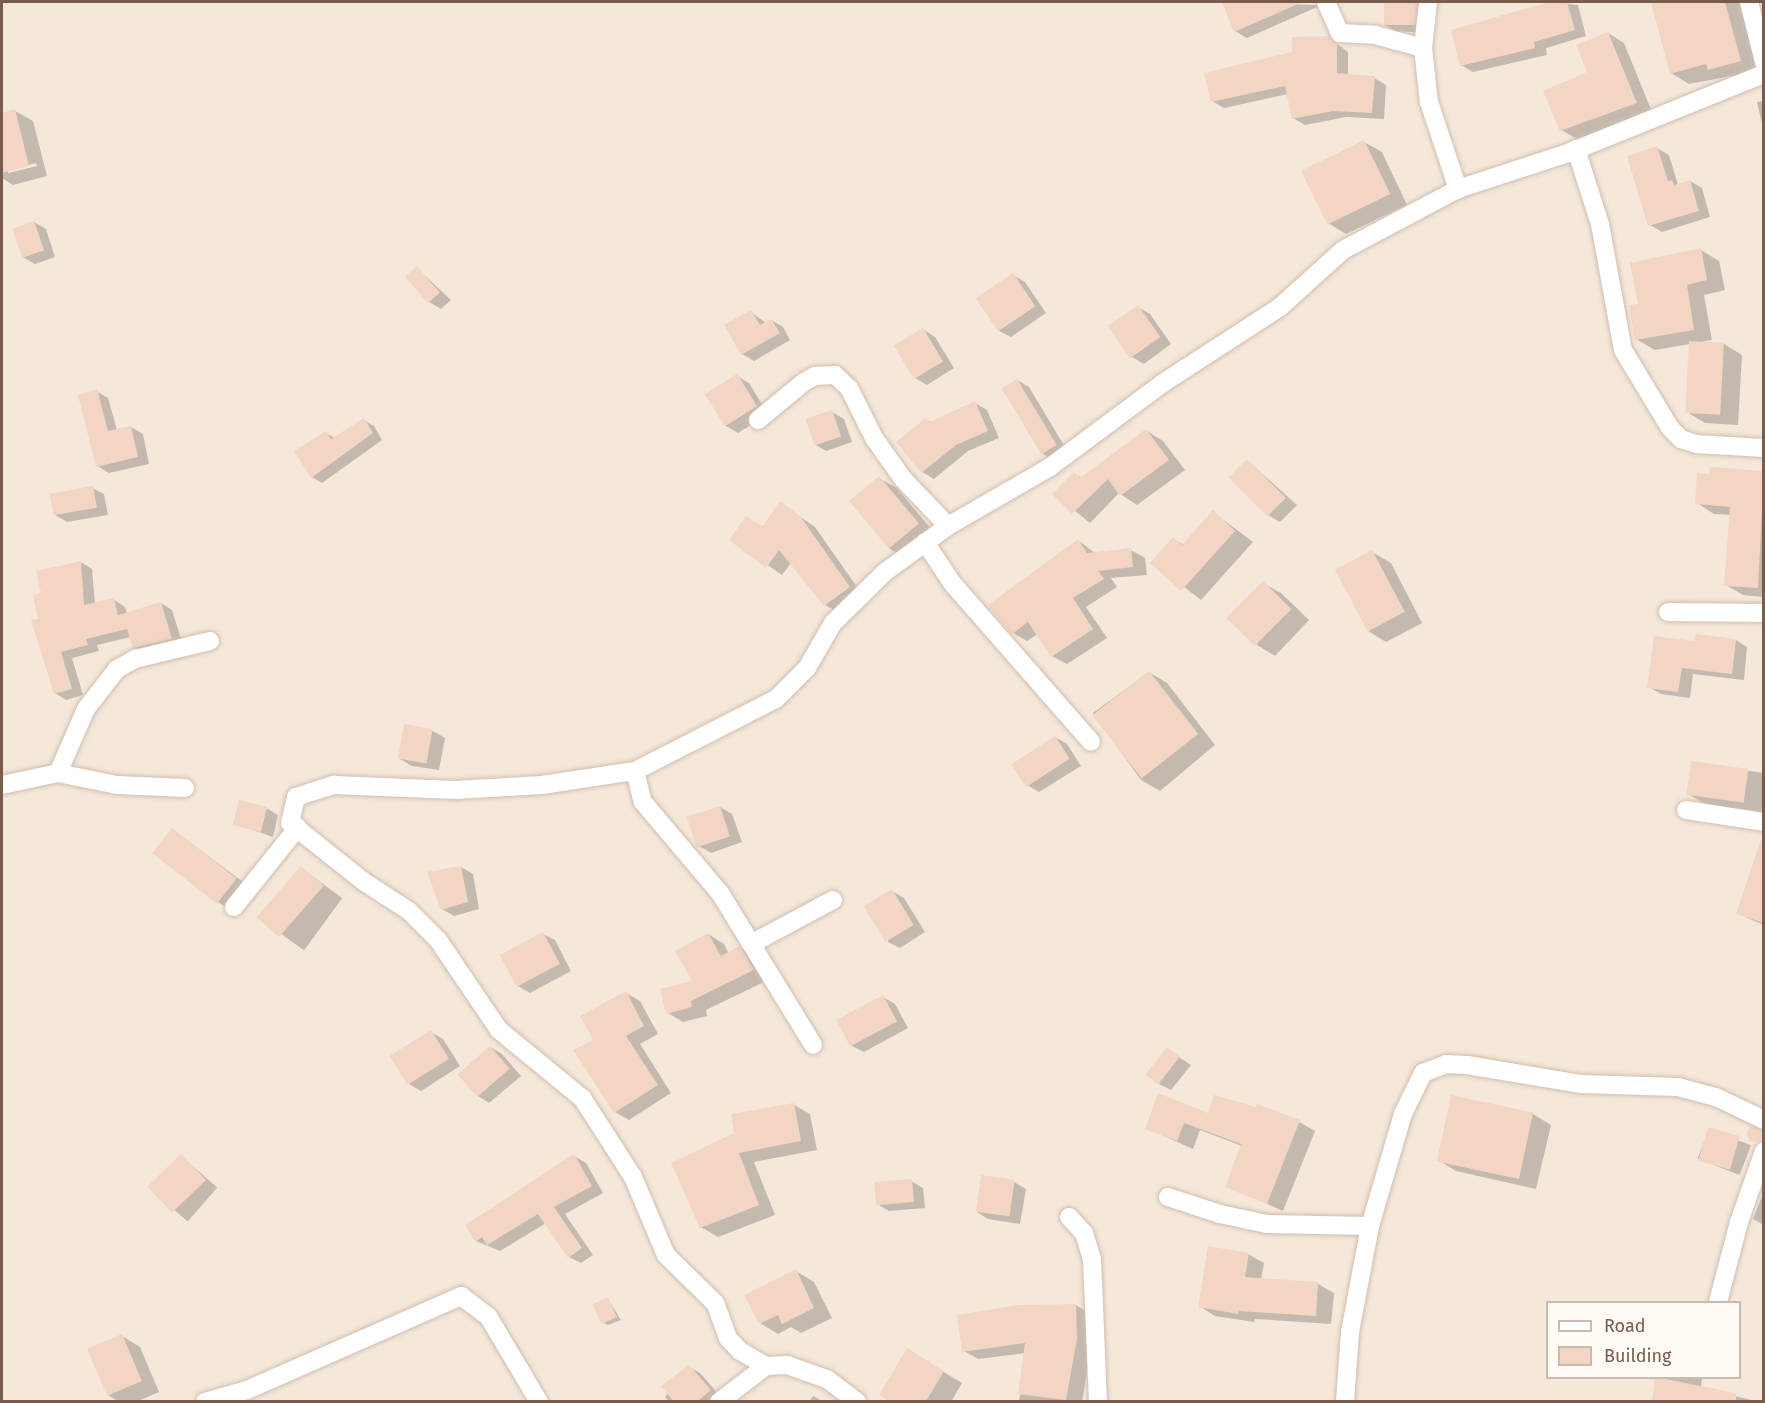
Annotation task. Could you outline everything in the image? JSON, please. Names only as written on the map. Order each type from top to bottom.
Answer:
[{"type":"street","points":[[1326,2],[1340,33],[1375,35],[1423,48]]},
{"type":"street","points":[[1428,2],[1423,48],[1429,102],[1458,189]]},
{"type":"street","points":[[1749,2],[1764,62]]},
{"type":"street","points":[[857,1401],[846,1390],[807,1371],[787,1365],[766,1366],[740,1351],[728,1338],[715,1303],[666,1255],[633,1177],[582,1098],[499,1030],[438,940],[409,911],[355,875],[291,823],[296,797],[321,786],[466,789],[542,785],[634,771],[776,699],[807,668],[833,623],[885,572],[948,526],[1050,467],[1163,383],[1280,307],[1343,250],[1458,189],[1576,150],[1764,74]]},
{"type":"street","points":[[1576,150],[1602,233],[1623,350],[1670,428],[1681,439],[1696,444],[1764,448]]},
{"type":"street","points":[[758,420],[804,382],[815,376],[835,375],[849,388],[874,438],[903,479],[948,526]]},
{"type":"street","points":[[925,542],[952,582],[1090,742]]},
{"type":"street","points":[[1668,612],[1764,613]]},
{"type":"street","points":[[58,773],[86,709],[117,669],[135,659],[210,641]]},
{"type":"street","points":[[634,771],[643,802],[720,893],[813,1045]]},
{"type":"street","points":[[2,785],[58,773],[117,785],[185,788]]},
{"type":"street","points":[[1686,810],[1764,822]]},
{"type":"street","points":[[234,907],[298,827]]},
{"type":"street","points":[[751,944],[833,900]]},
{"type":"street","points":[[1345,1401],[1350,1332],[1370,1226],[1409,1098],[1423,1073],[1433,1067],[1467,1065],[1581,1084],[1678,1087],[1716,1097],[1764,1120]]},
{"type":"street","points":[[1718,1301],[1739,1222],[1764,1151]]},
{"type":"street","points":[[1168,1197],[1220,1214],[1267,1224],[1370,1226]]},
{"type":"street","points":[[1069,1217],[1084,1233],[1092,1259],[1098,1401]]},
{"type":"street","points":[[205,1401],[247,1390],[461,1296],[488,1316],[538,1401]]},
{"type":"street","points":[[719,1401],[766,1366]]},
{"type":"shaded area","points":[[2,2],[1763,2],[1763,1401],[2,1402]]},
{"type":"building","points":[[1222,2],[1303,2],[1234,32]]},
{"type":"building","points":[[1384,2],[1417,2],[1417,25],[1384,25]]},
{"type":"building","points":[[1549,2],[1567,2],[1575,30],[1534,42],[1535,48],[1460,66],[1451,30]]},
{"type":"building","points":[[1651,2],[1725,2],[1741,61],[1708,70],[1706,64],[1670,74]]},
{"type":"building","points":[[1608,32],[1637,103],[1560,131],[1543,91],[1587,72],[1576,45]]},
{"type":"building","points":[[1329,36],[1337,43],[1337,73],[1375,76],[1372,113],[1333,111],[1292,119],[1285,86],[1211,102],[1204,73],[1292,52],[1292,37]]},
{"type":"building","points":[[15,109],[29,166],[2,173],[2,113]]},
{"type":"building","points":[[1364,140],[1390,194],[1327,225],[1301,171]]},
{"type":"building","points":[[1657,146],[1668,181],[1672,180],[1674,185],[1690,180],[1699,211],[1648,226],[1627,156]]},
{"type":"building","points":[[34,221],[44,250],[22,258],[12,228]]},
{"type":"building","points":[[1701,248],[1707,280],[1687,285],[1694,330],[1635,340],[1629,305],[1638,304],[1630,263]]},
{"type":"building","points":[[417,266],[440,292],[428,303],[405,276]]},
{"type":"building","points":[[1013,273],[1035,306],[998,331],[976,298]]},
{"type":"building","points":[[1138,305],[1160,337],[1130,358],[1108,326]]},
{"type":"building","points":[[751,310],[760,325],[771,319],[780,333],[741,355],[724,325]]},
{"type":"building","points":[[923,328],[943,361],[914,379],[894,346]]},
{"type":"building","points":[[1689,341],[1724,343],[1720,415],[1685,413]]},
{"type":"building","points":[[737,374],[757,406],[725,426],[705,394]]},
{"type":"building","points":[[1017,379],[1057,445],[1041,454],[1002,388]]},
{"type":"building","points":[[97,389],[108,431],[131,426],[138,457],[96,467],[78,395]]},
{"type":"building","points":[[975,401],[988,431],[956,445],[921,473],[896,442],[926,418],[930,422]]},
{"type":"building","points":[[832,410],[841,436],[815,446],[806,419]]},
{"type":"building","points":[[364,418],[373,433],[311,478],[294,451],[326,431],[331,439]]},
{"type":"building","points":[[1146,429],[1169,460],[1120,496],[1108,479],[1072,514],[1052,494],[1074,472],[1080,478]]},
{"type":"building","points":[[1247,459],[1286,498],[1268,516],[1229,477]]},
{"type":"building","points":[[1710,467],[1764,471],[1758,588],[1724,586],[1730,507],[1695,504],[1697,473],[1709,474]]},
{"type":"building","points":[[879,476],[919,523],[889,549],[849,501]]},
{"type":"building","points":[[93,486],[97,508],[53,515],[50,494]]},
{"type":"building","points":[[780,501],[800,516],[850,587],[824,606],[779,550],[766,568],[729,540],[746,516],[762,527]]},
{"type":"building","points":[[1213,510],[1235,531],[1181,591],[1150,563],[1173,537],[1182,545]]},
{"type":"building","points":[[1078,539],[1087,553],[1131,548],[1133,567],[1098,571],[1104,579],[1073,598],[1093,629],[1051,657],[1028,622],[1012,634],[988,605]]},
{"type":"building","points":[[1372,550],[1405,612],[1368,632],[1335,570]]},
{"type":"building","points":[[81,561],[84,605],[114,598],[118,615],[161,602],[172,639],[133,648],[127,629],[86,639],[88,645],[61,652],[72,689],[54,694],[31,620],[38,619],[33,595],[41,593],[36,571]]},
{"type":"building","points":[[1263,581],[1291,609],[1255,646],[1226,618]]},
{"type":"building","points":[[1696,634],[1736,639],[1732,674],[1682,668],[1678,692],[1647,688],[1654,636],[1695,641]]},
{"type":"building","points":[[1149,671],[1198,734],[1142,778],[1092,715]]},
{"type":"building","points":[[404,724],[433,729],[426,764],[398,758]]},
{"type":"building","points":[[1055,736],[1070,759],[1026,787],[1011,764]]},
{"type":"building","points":[[1691,761],[1748,769],[1744,803],[1686,795]]},
{"type":"building","points":[[239,800],[267,807],[261,832],[233,825]]},
{"type":"building","points":[[720,806],[730,836],[697,847],[687,817]]},
{"type":"building","points":[[172,828],[237,878],[217,904],[152,853]]},
{"type":"building","points":[[1760,842],[1764,842],[1764,923],[1736,914]]},
{"type":"building","points":[[301,866],[324,886],[279,937],[256,917]]},
{"type":"building","points":[[461,866],[468,902],[441,910],[427,872]]},
{"type":"building","points":[[892,889],[914,925],[885,942],[864,906]]},
{"type":"building","points":[[543,932],[560,964],[517,987],[500,955]]},
{"type":"building","points":[[708,933],[721,956],[740,946],[754,970],[691,1001],[692,1007],[666,1014],[660,989],[692,981],[675,951]]},
{"type":"building","points":[[626,991],[644,1026],[626,1036],[658,1085],[614,1113],[573,1050],[593,1040],[580,1016]]},
{"type":"building","points":[[883,995],[897,1021],[850,1046],[836,1020]]},
{"type":"building","points":[[431,1030],[449,1059],[407,1085],[389,1056]]},
{"type":"building","points":[[490,1046],[510,1069],[477,1097],[458,1074]]},
{"type":"building","points":[[1167,1047],[1180,1057],[1158,1084],[1145,1075]]},
{"type":"building","points":[[1158,1093],[1208,1113],[1214,1095],[1256,1107],[1257,1104],[1300,1120],[1267,1204],[1225,1187],[1241,1144],[1184,1123],[1177,1141],[1145,1129]]},
{"type":"building","points":[[1451,1095],[1533,1112],[1519,1179],[1437,1162]]},
{"type":"building","points":[[794,1103],[801,1141],[739,1153],[759,1205],[700,1228],[671,1163],[734,1133],[731,1114]]},
{"type":"building","points":[[1755,1126],[1761,1128],[1763,1134],[1761,1140],[1755,1142],[1749,1140],[1747,1134],[1749,1128]]},
{"type":"building","points":[[1708,1127],[1740,1136],[1730,1170],[1698,1161]]},
{"type":"building","points":[[181,1154],[206,1180],[172,1213],[147,1187]]},
{"type":"building","points":[[574,1154],[592,1186],[554,1207],[582,1248],[568,1258],[538,1214],[487,1245],[482,1237],[475,1242],[465,1225]]},
{"type":"building","points":[[981,1175],[1015,1180],[1010,1216],[976,1212]]},
{"type":"building","points":[[912,1179],[914,1202],[876,1205],[874,1182]]},
{"type":"building","points":[[1208,1246],[1249,1253],[1245,1277],[1318,1282],[1316,1316],[1239,1311],[1238,1314],[1198,1307]]},
{"type":"building","points":[[796,1269],[814,1308],[782,1324],[778,1315],[759,1324],[744,1295]]},
{"type":"building","points":[[608,1297],[617,1317],[601,1324],[592,1304]]},
{"type":"building","points":[[1076,1304],[1077,1339],[1066,1400],[1018,1394],[1025,1343],[962,1352],[957,1315],[1018,1305]]},
{"type":"building","points":[[122,1334],[142,1381],[107,1396],[87,1349]]},
{"type":"building","points":[[907,1348],[944,1371],[926,1401],[889,1401],[879,1395]]},
{"type":"building","points":[[689,1365],[711,1390],[698,1401],[673,1401],[661,1386]]},
{"type":"building","points":[[1655,1379],[1736,1393],[1736,1401],[1652,1401]]}]
